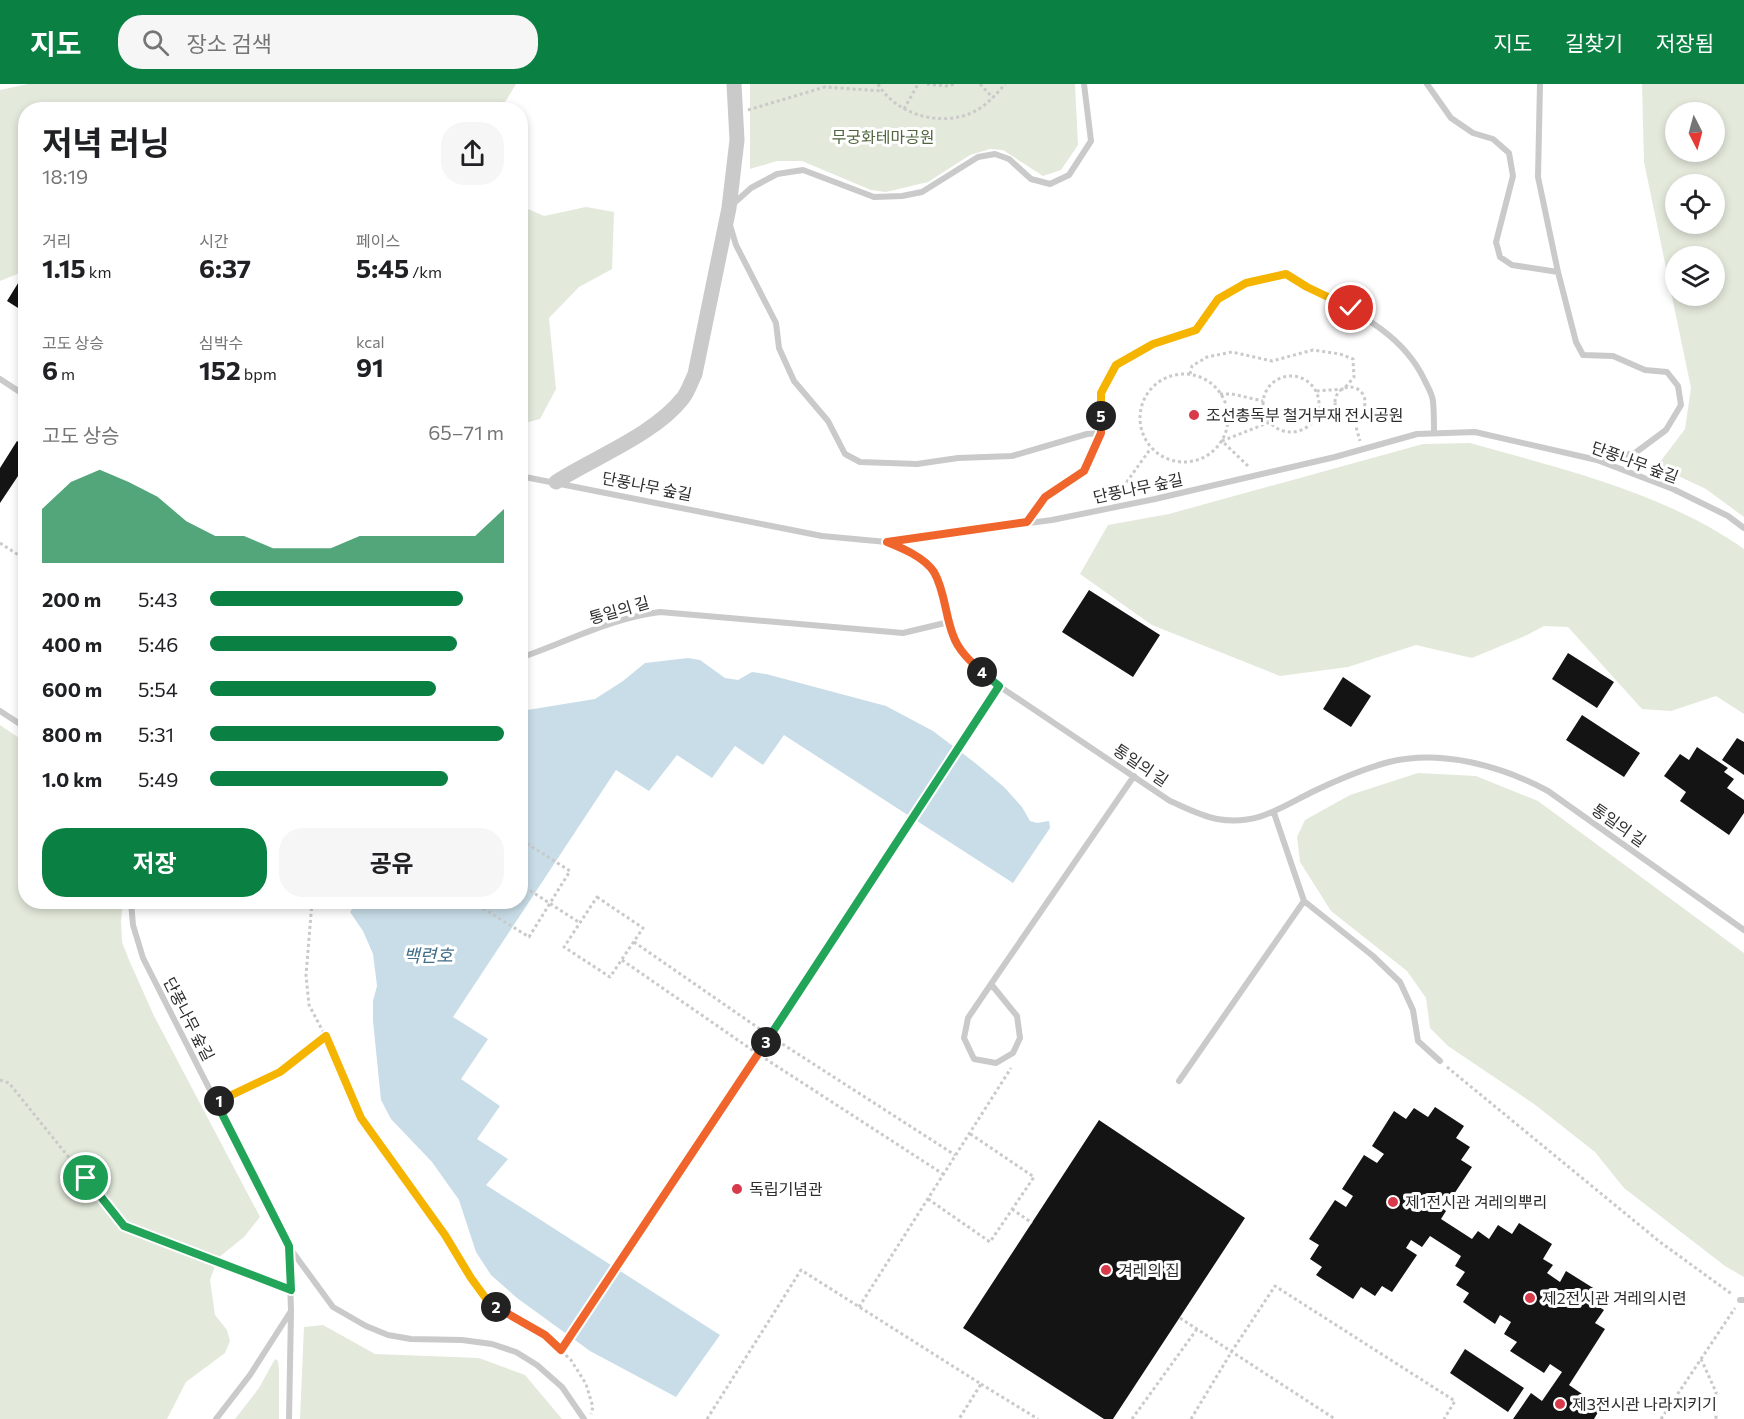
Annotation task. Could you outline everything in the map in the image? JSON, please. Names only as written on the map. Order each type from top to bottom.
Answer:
[{"type":"street","points":[[556,482],[587,462],[632,440],[661,420],[683,398],[695,374],[729,213],[737,140],[734,84]]},
{"type":"lane","points":[[1084,84],[1091,141],[1069,175],[1050,184],[1031,179],[1009,159],[995,154],[978,158],[922,192],[902,196],[874,197],[803,170],[777,174],[751,188],[729,213],[736,245],[776,324],[779,348],[794,381],[828,421],[845,454],[860,462],[917,464],[958,458],[1012,456],[1087,434],[1101,433]]},
{"type":"lane","points":[[1427,84],[1451,118],[1473,133],[1493,138],[1509,153],[1513,176],[1496,242],[1500,257],[1512,265],[1558,272]]},
{"type":"lane","points":[[1540,84],[1538,177],[1558,272],[1576,342],[1583,355],[1613,356],[1645,370],[1667,372],[1678,386],[1681,405],[1666,430],[1635,453],[1598,460]]},
{"type":"lane","points":[[1027,522],[1045,497],[1084,471],[1101,433],[1101,393],[1116,365],[1153,344],[1196,330],[1218,299],[1246,283],[1286,274],[1351,308],[1395,340],[1417,366],[1433,398],[1434,433]]},
{"type":"lane","points":[[0,379],[18,391]]},
{"type":"lane","name":"단풍나무 숲길","points":[[528,477],[822,536],[887,542],[1052,520],[1257,475],[1417,434],[1475,432],[1598,460],[1673,489],[1728,516],[1744,528]]},
{"type":"lane","points":[[887,542],[904,549],[932,570],[939,583],[949,622]]},
{"type":"lane","name":"통일의 길","points":[[528,655],[613,623],[638,615],[660,612],[903,633],[949,622],[953,636],[966,657],[999,686],[1170,801],[1197,814],[1238,820],[1274,813],[1343,777],[1392,761],[1434,758],[1497,769],[1513,773],[1548,791],[1744,930]]},
{"type":"lane","points":[[0,711],[18,723]]},
{"type":"lane","points":[[991,984],[1002,1001],[1017,1016],[1020,1038],[1013,1053],[996,1063],[974,1059],[964,1038],[968,1018],[991,984],[1134,776]]},
{"type":"lane","points":[[1274,813],[1304,901],[1373,956],[1400,982],[1413,1010],[1418,1041],[1440,1061]]},
{"type":"lane","points":[[1179,1081],[1304,901]]},
{"type":"lane","name":"단풍나무 숲길","points":[[132,909],[133,926],[143,958],[289,1246],[291,1290],[289,1419]]},
{"type":"lane","points":[[289,1246],[333,1307],[358,1322],[388,1335],[482,1342],[516,1352],[537,1365],[562,1387],[584,1419]]},
{"type":"lane","points":[[216,1419],[250,1375],[291,1311]]},
{"type":"path","points":[[878,84],[882,92],[904,109],[922,117],[946,119],[969,114],[993,98],[1005,84]]},
{"type":"path","points":[[904,109],[918,84]]},
{"type":"path","points":[[927,84],[946,86],[955,84]]},
{"type":"path","points":[[980,84],[993,98]]},
{"type":"path","points":[[735,115],[787,96],[825,87],[882,92]]},
{"type":"path","points":[[1190,374],[1192,366],[1207,357],[1232,351],[1272,361],[1313,350],[1340,354],[1353,359],[1354,377],[1335,400],[1340,413]]},
{"type":"path","points":[[1222,441],[1227,428],[1228,413],[1220,394],[1204,378],[1190,374],[1175,374],[1161,380],[1150,389],[1142,401],[1139,416],[1141,430],[1151,448],[1170,460],[1185,463],[1206,456],[1222,441],[1270,422]]},
{"type":"path","points":[[1286,376],[1304,379],[1316,391],[1319,399],[1317,416],[1311,424],[1296,432],[1277,428],[1265,414],[1263,401],[1269,386],[1286,376]]},
{"type":"path","points":[[1316,391],[1358,390],[1364,398],[1364,408],[1353,416],[1340,413],[1332,416],[1317,416]]},
{"type":"path","points":[[1220,394],[1232,394],[1263,401]]},
{"type":"path","points":[[1353,416],[1363,449]]},
{"type":"path","points":[[1222,441],[1257,475]]},
{"type":"path","points":[[1108,508],[1151,448]]},
{"type":"path","points":[[0,543],[18,555]]},
{"type":"path","points":[[561,1350],[908,828],[999,686]]},
{"type":"path","points":[[484,909],[529,937],[570,871],[528,844]]},
{"type":"path","points":[[528,889],[580,923]]},
{"type":"path","points":[[597,897],[643,928],[610,977],[564,947],[580,923],[597,897]]},
{"type":"path","points":[[311,909],[306,975],[309,1005],[326,1036],[361,1118],[445,1235],[490,1304],[545,1335],[571,1360],[586,1384],[593,1407],[590,1419]]},
{"type":"path","points":[[634,942],[770,1036],[955,1155]]},
{"type":"path","points":[[622,960],[758,1054],[943,1174]]},
{"type":"path","points":[[216,1102],[280,1072],[326,1036]]},
{"type":"path","points":[[859,1307],[1015,1060]]},
{"type":"path","points":[[1440,1061],[1660,1242],[1742,1300],[1660,1419]]},
{"type":"path","points":[[0,1080],[9,1083],[124,1226],[291,1290]]},
{"type":"path","points":[[927,1199],[990,1242],[1034,1177],[969,1133]]},
{"type":"path","points":[[1012,1209],[1032,1223]]},
{"type":"path","points":[[707,1419],[801,1270],[1038,1419]]},
{"type":"path","points":[[1191,1419],[1275,1286],[1455,1401],[1444,1419]]},
{"type":"path","points":[[1180,1318],[1335,1419]]},
{"type":"path","points":[[1132,1419],[1197,1329]]},
{"type":"path","points":[[1701,1359],[1716,1392],[1716,1419]]},
{"type":"path","points":[[959,1419],[981,1384]]},
{"type":"green space","points":[[28,84],[516,84],[505,102],[18,102],[18,274],[0,281],[0,90]]},
{"type":"green space","name":"무궁화테마공원","points":[[750,84],[1075,84],[1078,145],[1061,170],[1043,176],[1003,150],[990,149],[970,155],[928,182],[886,192],[871,190],[802,161],[777,161],[750,169]]},
{"type":"green space","points":[[1642,84],[1744,84],[1744,517],[1706,489],[1657,466],[1685,429],[1691,388],[1674,306],[1725,306],[1725,246],[1665,246],[1665,263],[1644,162]]},
{"type":"green space","points":[[586,207],[614,212],[612,269],[579,287],[549,318],[556,389],[540,419],[528,422],[528,209],[544,216]]},
{"type":"green space","points":[[1470,443],[1576,473],[1647,498],[1681,512],[1744,549],[1744,714],[1716,696],[1671,711],[1642,709],[1568,627],[1544,626],[1472,658],[1416,645],[1348,667],[1280,676],[1152,625],[1080,574],[1108,525],[1169,514],[1423,444]]},
{"type":"green space","points":[[0,725],[18,737],[18,909],[122,909],[122,942],[154,1016],[260,1217],[244,1237],[218,1258],[210,1280],[215,1315],[227,1330],[230,1341],[225,1353],[186,1382],[167,1419],[0,1419]]},
{"type":"green space","points":[[1418,773],[1476,776],[1538,801],[1744,953],[1744,1277],[1725,1266],[1624,1188],[1595,1152],[1534,1104],[1448,1046],[1430,1028],[1426,998],[1407,971],[1331,911],[1300,862],[1297,837],[1305,820],[1350,795]]},
{"type":"green space","points":[[323,1325],[375,1354],[479,1358],[525,1375],[562,1419],[300,1419],[304,1327]]},
{"type":"green space","points":[[275,1359],[278,1361],[279,1369],[279,1419],[235,1419],[259,1388]]},
{"type":"water","name":"백련호","points":[[688,658],[700,660],[725,678],[738,680],[752,672],[766,674],[886,706],[933,731],[1004,787],[1022,807],[1030,821],[1037,823],[1049,821],[1050,828],[1013,883],[784,735],[763,765],[735,746],[712,778],[677,755],[649,791],[616,770],[528,903],[528,710],[595,699],[645,663]]},
{"type":"water","name":"백련호","points":[[352,909],[524,909],[453,1017],[488,1039],[461,1079],[500,1106],[477,1139],[508,1159],[486,1185],[720,1335],[676,1397],[590,1351],[517,1298],[491,1275],[476,1252],[459,1200],[432,1162],[391,1119],[381,1100],[373,1021],[373,1001],[377,986],[373,954],[363,931],[350,912]]},
{"type":"building","points":[[18,283],[18,308],[7,301]]},
{"type":"building","points":[[17,441],[18,476],[0,503],[0,468]]},
{"type":"building","points":[[1089,590],[1160,635],[1133,677],[1062,632]]},
{"type":"building","points":[[1568,653],[1614,682],[1597,708],[1552,679]]},
{"type":"building","points":[[1343,677],[1371,696],[1351,727],[1323,709]]},
{"type":"building","points":[[1582,715],[1640,753],[1624,777],[1566,740]]},
{"type":"building","points":[[1737,738],[1744,742],[1744,775],[1722,760]]},
{"type":"building","points":[[1697,747],[1728,768],[1724,772],[1734,779],[1727,788],[1744,800],[1744,813],[1729,835],[1680,801],[1686,792],[1664,776],[1680,754],[1689,760]]},
{"type":"building","points":[[1435,1107],[1464,1126],[1456,1138],[1470,1147],[1461,1160],[1472,1167],[1450,1200],[1443,1195],[1437,1204],[1446,1211],[1441,1219],[1472,1239],[1478,1231],[1489,1239],[1498,1225],[1512,1234],[1519,1223],[1552,1244],[1543,1259],[1553,1265],[1547,1273],[1560,1282],[1566,1271],[1598,1291],[1591,1302],[1604,1310],[1595,1323],[1605,1329],[1569,1385],[1601,1407],[1594,1419],[1513,1419],[1531,1393],[1542,1401],[1562,1372],[1550,1364],[1544,1373],[1510,1351],[1517,1342],[1504,1334],[1511,1322],[1500,1315],[1495,1324],[1463,1302],[1469,1293],[1456,1285],[1465,1272],[1455,1266],[1461,1256],[1430,1236],[1422,1247],[1411,1240],[1406,1248],[1417,1255],[1392,1292],[1382,1286],[1375,1296],[1361,1287],[1353,1299],[1316,1275],[1322,1267],[1310,1259],[1319,1245],[1309,1239],[1335,1200],[1346,1207],[1353,1196],[1342,1189],[1364,1155],[1377,1163],[1384,1154],[1372,1146],[1394,1111],[1406,1119],[1414,1108],[1428,1117]]},
{"type":"building","name":"겨레의 집","points":[[1099,1120],[1245,1218],[1113,1419],[1104,1419],[963,1328]]},
{"type":"building","points":[[1465,1349],[1524,1388],[1508,1412],[1450,1373]]},
{"type":"place","name":"조선총독부 철거부재 전시공원","points":[[1194,415]]},
{"type":"place","name":"독립기념관","points":[[737,1189]]},
{"type":"place","name":"제1전시관 겨레의뿌리","points":[[1393,1202]]},
{"type":"place","name":"겨레의 집","points":[[1106,1270]]},
{"type":"place","name":"제2전시관 겨레의시련","points":[[1530,1298]]},
{"type":"place","name":"제3전시관 나라지키기","points":[[1560,1404]]},
{"type":"route","points":[[86,1178],[124,1226],[291,1290],[289,1246],[216,1102],[280,1072],[326,1036],[361,1118],[445,1235],[490,1304],[545,1335],[561,1350],[908,828],[999,686],[966,657],[957,645],[939,583],[932,570],[904,549],[887,542],[1027,522],[1045,497],[1084,471],[1101,433],[1101,393],[1116,365],[1153,344],[1196,330],[1218,299],[1246,283],[1286,274],[1351,308]]}]
